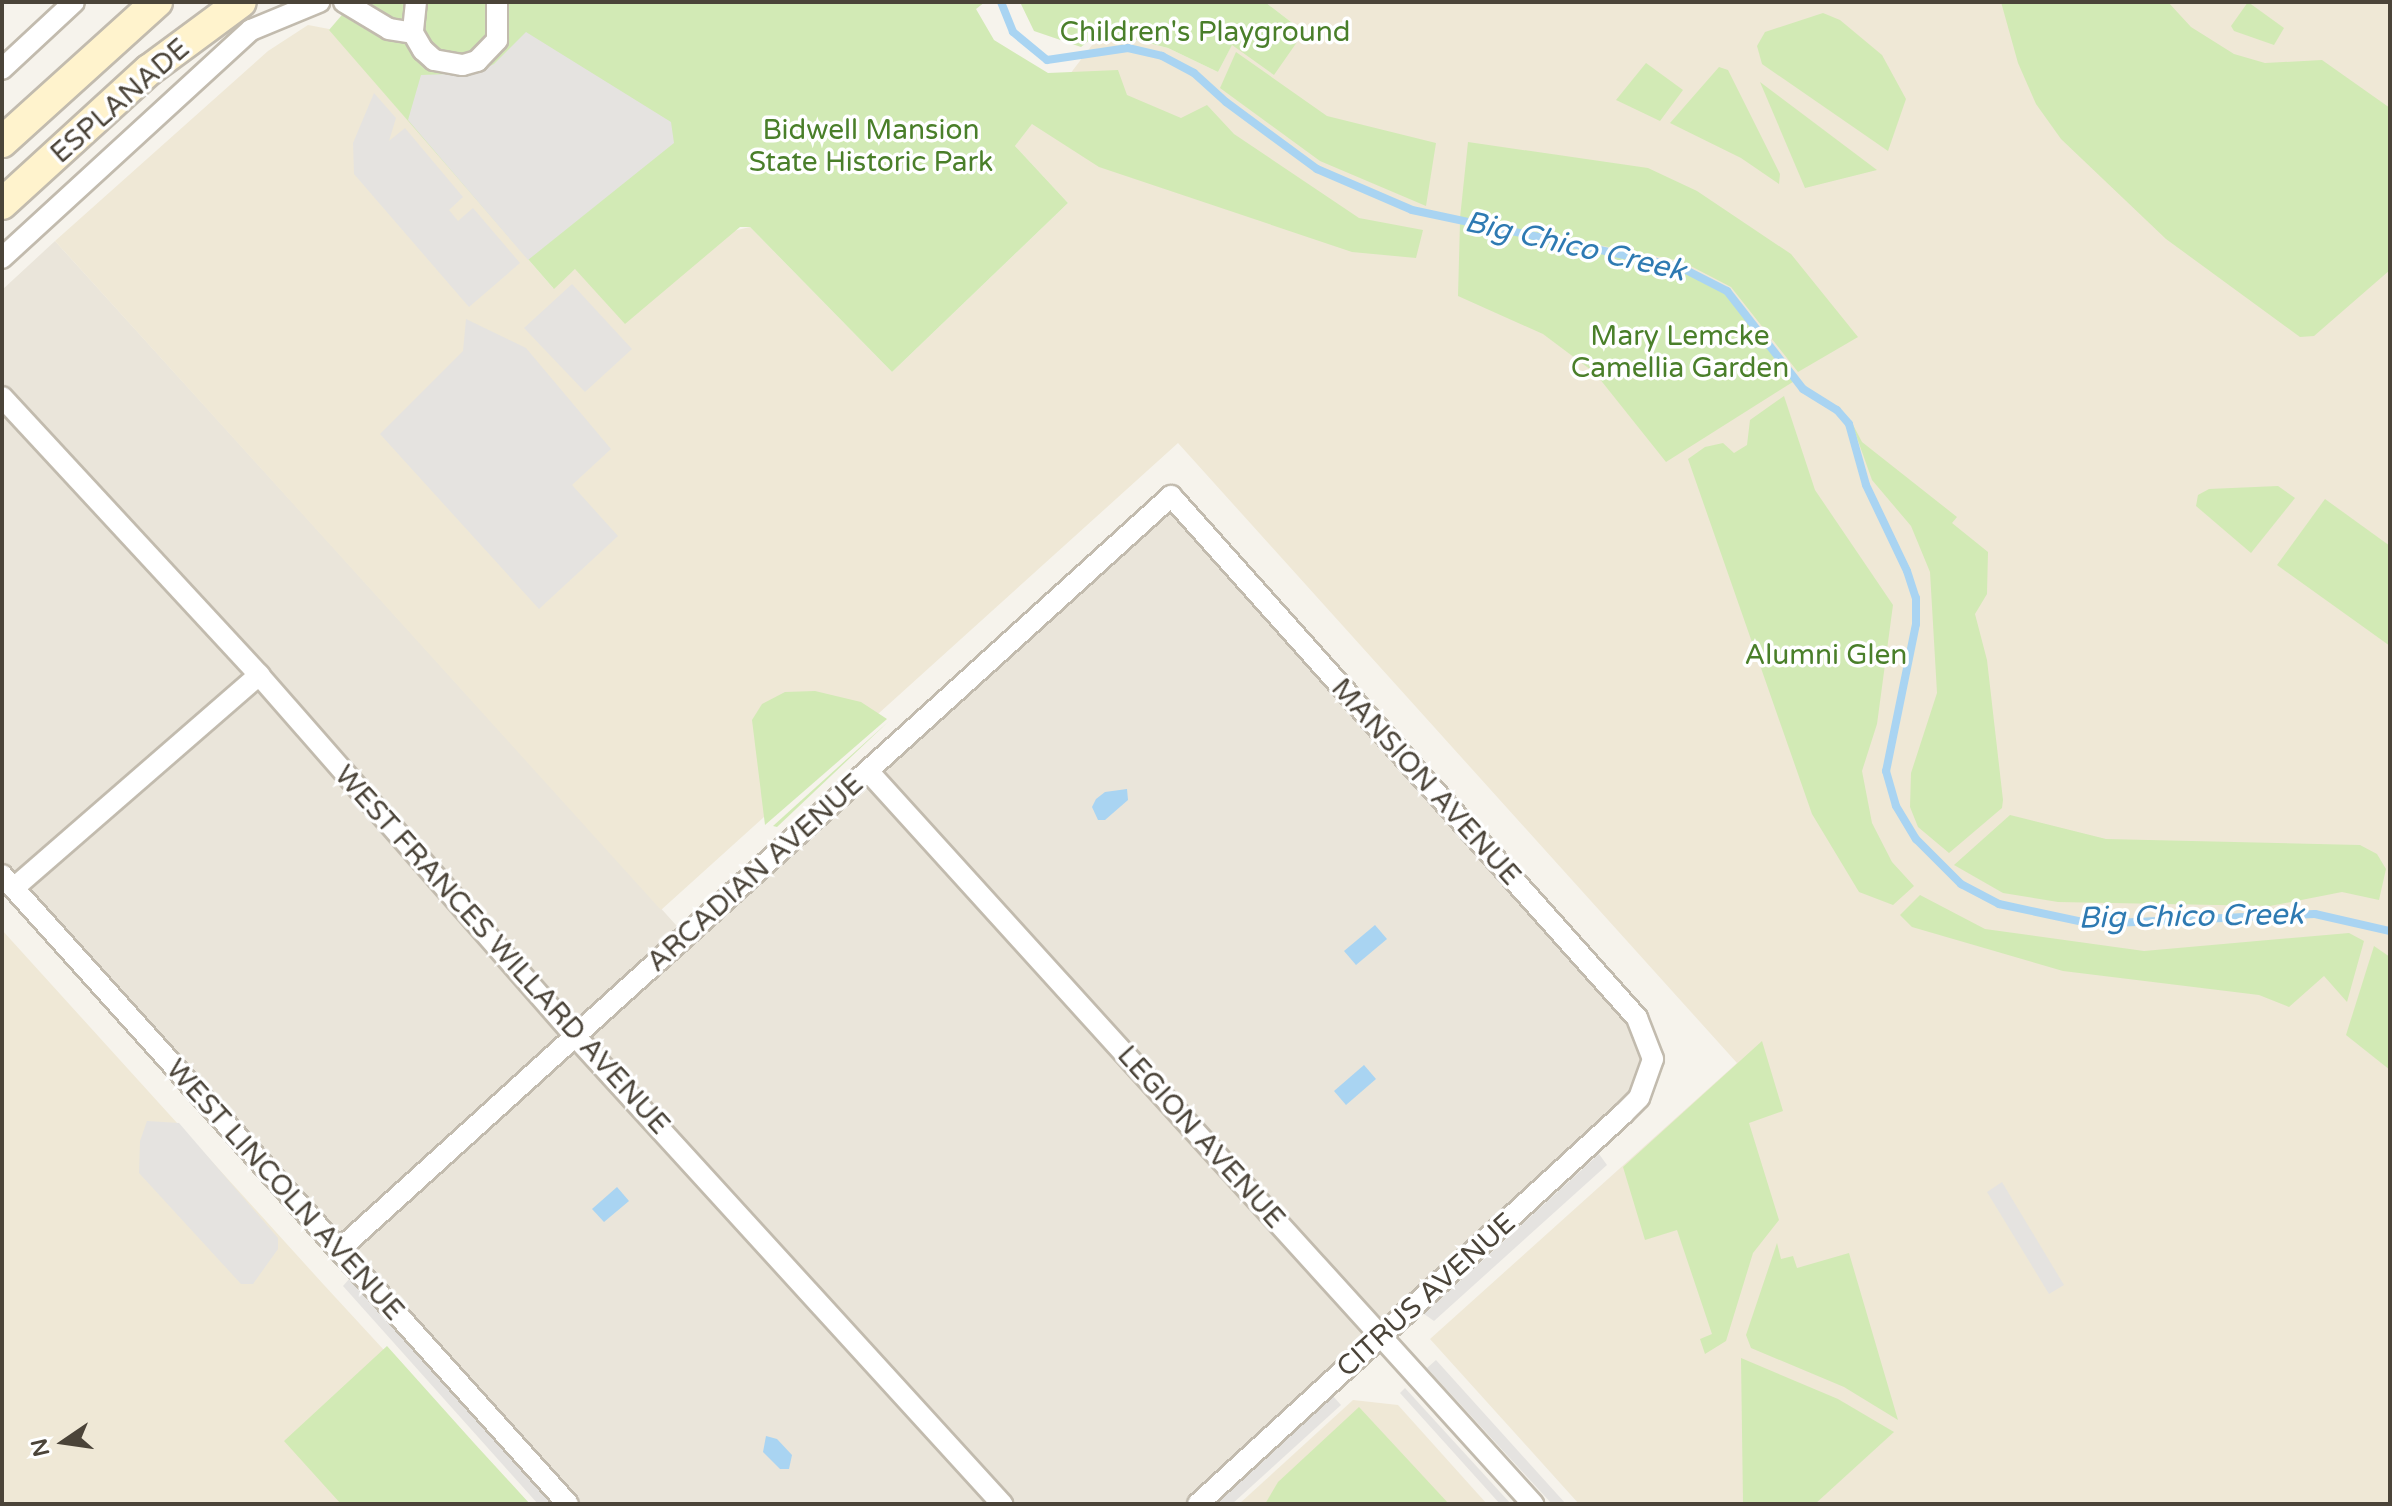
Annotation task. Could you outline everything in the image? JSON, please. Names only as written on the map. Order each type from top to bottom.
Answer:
[{"type":"main road","name":"ESPLANADE","points":[[2,142],[157,2]]},
{"type":"main road","name":"ESPLANADE","points":[[2,204],[149,70],[241,2]]},
{"type":"street","points":[[2,69],[74,2]]},
{"type":"street","points":[[2,258],[251,30],[319,2]]},
{"type":"street","points":[[344,2],[389,29],[413,33],[434,60],[448,65],[477,61],[497,40],[497,2]]},
{"type":"street","points":[[413,33],[416,2]]},
{"type":"street","name":"WEST FRANCES WILLARD AVENUE","points":[[2,397],[259,675],[575,1036],[1002,1504]]},
{"type":"street","name":"ARCADIAN AVENUE","points":[[339,1250],[1171,496]]},
{"type":"street","name":"MANSION AVENUE","points":[[1171,496],[1637,1018],[1653,1059],[1649,1080]]},
{"type":"street","points":[[8,882],[259,675]]},
{"type":"street","name":"LEGION AVENUE","points":[[868,771],[1533,1504]]},
{"type":"street","name":"WEST LINCOLN AVENUE","points":[[8,882],[568,1504]]},
{"type":"street","name":"CITRUS AVENUE","points":[[1198,1504],[1623,1114],[1649,1080]]},
{"type":"shaded area","points":[[1265,2],[2390,2],[2390,1504],[1579,1504],[1430,1339],[1737,1063],[1178,443],[661,910],[55,241],[268,51],[308,25],[329,29],[553,288],[575,269],[750,227],[892,372],[1068,203],[1015,146],[1102,32],[1168,48],[1218,72],[1232,44],[1304,32]]},
{"type":"shaded area","points":[[526,32],[671,122],[674,143],[528,260],[408,120],[421,75],[476,73],[494,64]]},
{"type":"shaded area","points":[[374,93],[396,118],[389,141],[405,128],[463,197],[449,210],[458,221],[473,208],[520,263],[469,307],[354,174],[353,143]]},
{"type":"shaded area","points":[[55,241],[686,936],[1171,496],[1637,1018],[1649,1080],[1198,1504],[568,1504],[2,877],[2,290]]},
{"type":"shaded area","points":[[572,284],[632,349],[585,392],[524,328]]},
{"type":"shaded area","points":[[466,319],[526,348],[611,449],[572,485],[618,536],[539,609],[380,434],[463,351]]},
{"type":"shaded area","points":[[2,930],[324,1285],[526,1504],[2,1504]]},
{"type":"shaded area","points":[[147,1121],[179,1123],[278,1238],[278,1249],[253,1284],[241,1284],[139,1173],[140,1141]]},
{"type":"shaded area","points":[[1599,1154],[1607,1165],[1434,1321],[1424,1314]]},
{"type":"shaded area","points":[[2002,1182],[2064,1285],[2049,1294],[1987,1192]]},
{"type":"shaded area","points":[[350,1278],[556,1504],[538,1504],[343,1286]]},
{"type":"shaded area","points":[[1436,1360],[1566,1504],[1552,1504],[1427,1368]]},
{"type":"shaded area","points":[[1405,1388],[1511,1504],[1500,1504],[1400,1393]]},
{"type":"shaded area","points":[[1332,1395],[1341,1405],[1232,1504],[1213,1504]]},
{"type":"shaded area","points":[[1353,1400],[1398,1405],[1487,1504],[1239,1504]]},
{"type":"green space","name":"Bidwell Mansion State Historic Park","points":[[353,2],[985,2],[976,9],[994,40],[1048,73],[1118,70],[1127,95],[1181,118],[1207,105],[1234,134],[1359,218],[1423,230],[1416,258],[1352,252],[1099,167],[1032,124],[1015,146],[1068,203],[892,372],[750,227],[740,227],[625,324],[575,269],[554,289],[329,30]]},
{"type":"green space","name":"Children's Playground","points":[[1020,2],[1265,2],[1304,32],[1274,75],[1232,45],[1218,72],[1168,48],[1101,31],[1081,47],[1034,31]]},
{"type":"green space","points":[[2001,2],[2168,2],[2191,27],[2234,54],[2265,63],[2322,60],[2390,108],[2390,270],[2314,336],[2300,337],[2166,239],[2061,139],[2036,104],[2018,63]]},
{"type":"green space","points":[[2248,2],[2284,28],[2274,45],[2234,31],[2231,26]]},
{"type":"green space","points":[[1823,13],[1840,20],[1882,55],[1906,99],[1888,151],[1762,64],[1757,46],[1765,32]]},
{"type":"green space","points":[[1236,52],[1327,116],[1436,143],[1426,206],[1320,161],[1220,88]]},
{"type":"green space","points":[[1646,63],[1683,90],[1660,121],[1616,100]]},
{"type":"green space","points":[[1719,67],[1728,70],[1780,174],[1779,184],[1741,158],[1670,123]]},
{"type":"green space","points":[[1760,82],[1877,170],[1805,188]]},
{"type":"green space","points":[[1468,142],[1648,168],[1697,191],[1791,254],[1858,337],[1798,372],[1731,287],[1681,261],[1460,218]]},
{"type":"green space","name":"Mary Lemcke Camellia Garden","points":[[1460,222],[1680,267],[1727,291],[1796,380],[1666,462],[1595,373],[1543,334],[1458,296]]},
{"type":"green space","name":"Alumni Glen","points":[[1784,396],[1815,490],[1893,605],[1877,724],[1862,771],[1872,823],[1892,862],[1914,886],[1893,905],[1859,892],[1812,814],[1688,459],[1705,447],[1723,443],[1734,453],[1747,445],[1750,420]]},
{"type":"green space","points":[[1851,421],[1862,442],[1957,517],[1952,523],[1988,552],[1987,594],[1975,614],[1987,660],[2002,808],[1949,853],[1918,827],[1910,807],[1911,773],[1937,693],[1930,572],[1911,526],[1872,480]]},
{"type":"green space","points":[[2278,486],[2295,498],[2251,553],[2196,506],[2198,495],[2209,489]]},
{"type":"green space","points":[[2325,499],[2390,546],[2390,646],[2277,565]]},
{"type":"green space","points":[[815,691],[861,702],[887,719],[765,825],[752,720],[762,704],[785,692]]},
{"type":"green space","points":[[889,721],[777,827],[773,826]]},
{"type":"green space","points":[[2010,815],[2106,839],[2360,845],[2377,854],[2386,869],[2379,900],[2342,892],[2270,906],[2058,902],[2003,893],[1954,865]]},
{"type":"green space","points":[[1920,895],[1985,929],[2144,951],[2349,933],[2364,941],[2347,1002],[2324,976],[2289,1007],[2259,995],[2063,971],[1912,927],[1900,915]]},
{"type":"green space","points":[[2374,946],[2390,957],[2390,1070],[2346,1035]]},
{"type":"green space","points":[[1762,1041],[1783,1111],[1749,1123],[1779,1220],[1753,1253],[1726,1341],[1705,1354],[1700,1339],[1712,1334],[1677,1230],[1645,1240],[1623,1167]]},
{"type":"green space","points":[[1777,1243],[1781,1259],[1793,1256],[1797,1268],[1849,1253],[1898,1420],[1844,1387],[1751,1348],[1746,1335]]},
{"type":"green space","points":[[387,1346],[530,1504],[341,1504],[284,1441]]},
{"type":"green space","points":[[1741,1358],[1838,1399],[1894,1432],[1815,1504],[1743,1504]]},
{"type":"green space","points":[[1359,1407],[1449,1504],[1265,1504],[1278,1482]]},
{"type":"water","points":[[1127,789],[1128,800],[1105,820],[1098,820],[1092,807],[1096,799],[1105,792]]},
{"type":"water","points":[[1375,925],[1387,939],[1356,965],[1344,951]]},
{"type":"water","points":[[1364,1065],[1376,1079],[1346,1105],[1334,1091]]},
{"type":"water","points":[[617,1187],[629,1201],[604,1222],[592,1209]]},
{"type":"water","points":[[766,1436],[777,1439],[792,1455],[789,1469],[780,1469],[763,1452]]},
{"type":"waterway","name":"Big Chico Creek","points":[[1001,2],[1013,32],[1047,60],[1128,48],[1162,56],[1194,73],[1226,102],[1317,169],[1412,210],[1680,267],[1727,291],[1803,389],[1837,410],[1849,424],[1866,485],[1907,571],[1916,598],[1916,624],[1886,771],[1896,806],[1916,839],[1961,884],[1999,904],[2092,924],[2315,914],[2390,931]]}]
